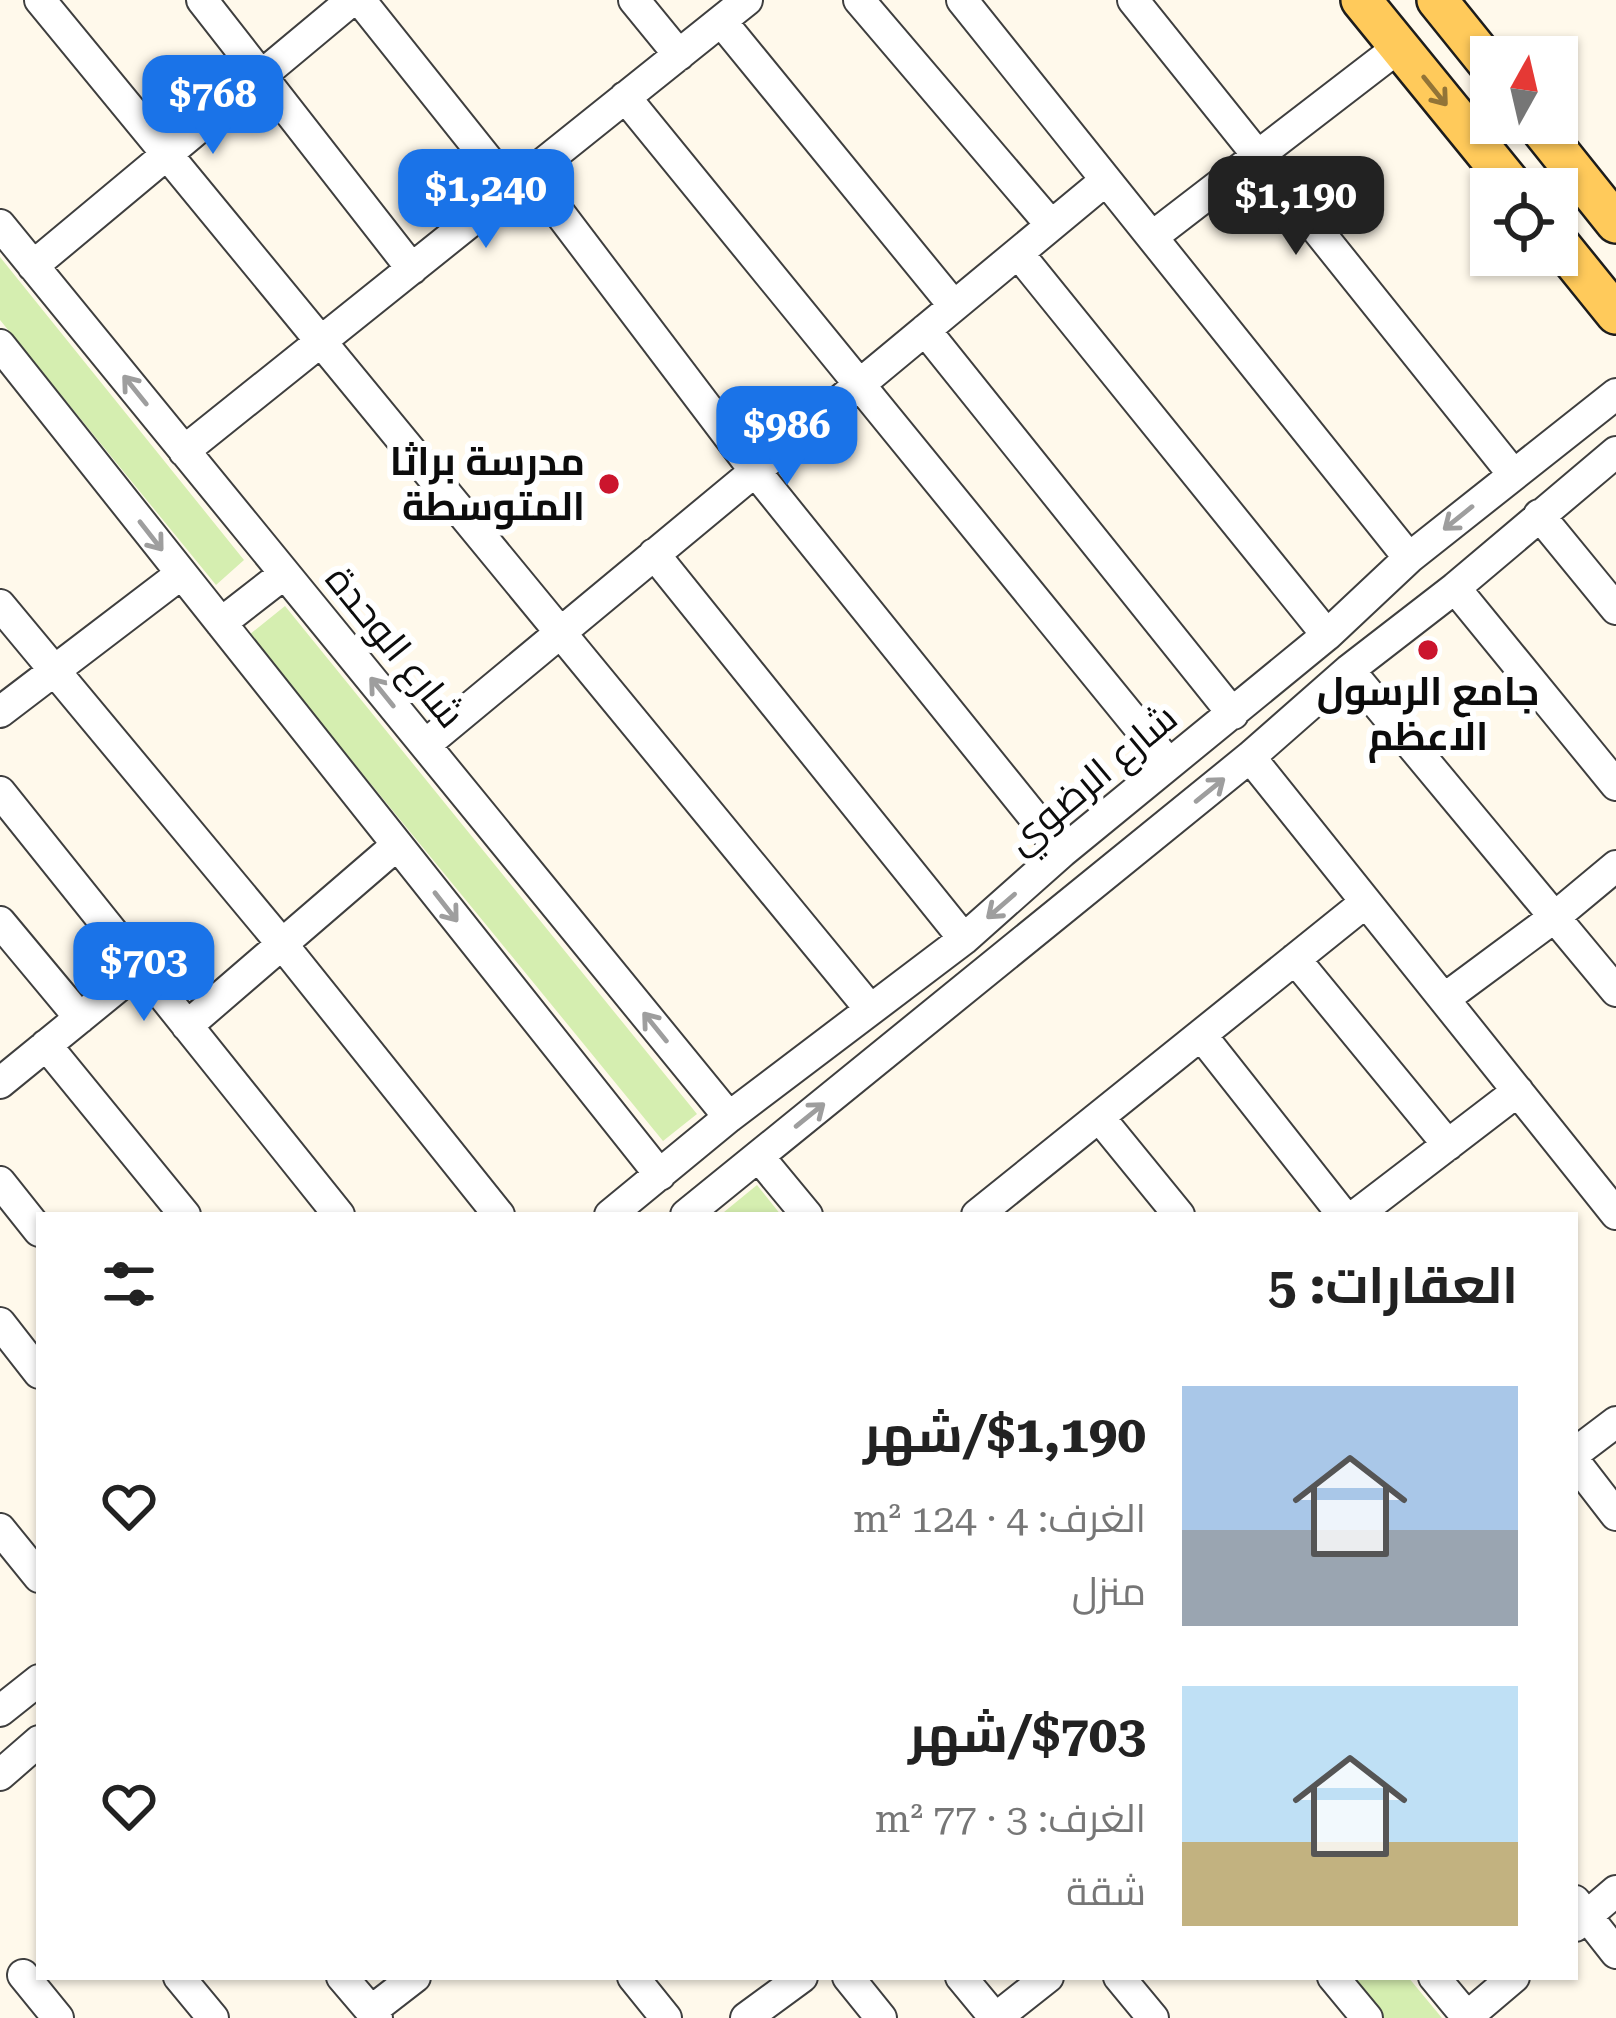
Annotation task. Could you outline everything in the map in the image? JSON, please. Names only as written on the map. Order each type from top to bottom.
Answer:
[{"type":"main road","points":[[1361,0],[1498,168]]},
{"type":"main road","points":[[1437,0],[1470,41]]},
{"type":"main road","points":[[1553,144],[1616,223]]},
{"type":"main road","points":[[1578,267],[1616,314]]},
{"type":"street","points":[[40,0],[870,1009]]},
{"type":"street","points":[[202,0],[412,268]]},
{"type":"street","points":[[33,266],[356,0],[521,181],[1062,852]]},
{"type":"street","points":[[184,451],[747,0]]},
{"type":"street","points":[[860,0],[1051,225]]},
{"type":"street","points":[[962,0],[1409,558]]},
{"type":"street","points":[[1132,0],[1513,475]]},
{"type":"street","points":[[641,2],[679,55]]},
{"type":"street","points":[[721,21],[954,306]]},
{"type":"street","points":[[1152,237],[1399,47]]},
{"type":"street","points":[[625,98],[1169,764]]},
{"type":"street","points":[[424,745],[1106,180]]},
{"type":"street","name":"شارع الوحدة","points":[[0,225],[729,1118]]},
{"type":"street","points":[[1018,253],[1327,635]]},
{"type":"street","points":[[926,329],[1233,713]]},
{"type":"street","points":[[0,345],[660,1175]]},
{"type":"street","name":"شارع الرضوي","points":[[614,1212],[964,939],[1062,852],[1327,635],[1409,558],[1616,394]]},
{"type":"street","name":"شارع الرضوي","points":[[700,1210],[1616,452]]},
{"type":"street","points":[[1539,515],[1616,609]]},
{"type":"street","points":[[655,554],[964,939]]},
{"type":"street","points":[[0,712],[182,574]]},
{"type":"street","points":[[221,623],[284,574]]},
{"type":"street","points":[[1455,588],[1616,785]]},
{"type":"street","points":[[0,605],[282,944],[497,1212]]},
{"type":"street","points":[[1349,670],[1616,991]]},
{"type":"street","points":[[1250,757],[1616,1214]]},
{"type":"street","points":[[0,792],[337,1212]]},
{"type":"street","points":[[1133,794],[1162,829]]},
{"type":"street","points":[[187,1025],[398,845]]},
{"type":"street","points":[[1444,999],[1616,866]]},
{"type":"street","points":[[1014,1204],[1099,1117],[1366,902]]},
{"type":"street","points":[[0,922],[80,1018]]},
{"type":"street","points":[[1295,958],[1448,1144]]},
{"type":"street","points":[[0,1082],[141,968]]},
{"type":"street","points":[[1201,1035],[1341,1212]]},
{"type":"street","points":[[46,1045],[183,1212]]},
{"type":"street","points":[[1360,1212],[1518,1091]]},
{"type":"street","points":[[1099,1117],[1177,1212]]},
{"type":"street","points":[[759,1157],[805,1212]]},
{"type":"street","points":[[0,1182],[36,1228]]},
{"type":"street","points":[[0,1323],[36,1368]]},
{"type":"street","points":[[1578,1455],[1616,1421]]},
{"type":"street","points":[[1578,1462],[1616,1514]]},
{"type":"street","points":[[0,1529],[36,1573]]},
{"type":"street","points":[[0,1711],[36,1682]]},
{"type":"street","points":[[0,1775],[36,1745]]},
{"type":"street","points":[[1616,1892],[1579,1914],[1616,1953]]},
{"type":"street","points":[[21,1976],[58,2018]]},
{"type":"street","points":[[181,1980],[213,2018]]},
{"type":"street","points":[[345,1980],[374,2015],[412,1980]]},
{"type":"street","points":[[635,1980],[666,2018]]},
{"type":"street","points":[[746,2018],[795,1980]]},
{"type":"street","points":[[850,1980],[877,2017]]},
{"type":"street","points":[[964,1980],[996,2018],[1044,1980]]},
{"type":"street","points":[[1121,1980],[1153,2018]]},
{"type":"street","points":[[1335,1980],[1367,2018]]},
{"type":"street","points":[[1436,1980],[1467,2017],[1510,1980]]},
{"type":"green space","points":[[0,257],[244,560],[216,585],[0,320]]},
{"type":"green space","points":[[285,606],[697,1114],[663,1141],[249,635]]},
{"type":"green space","points":[[757,1185],[779,1212],[724,1212]]},
{"type":"green space","points":[[1350,1980],[1410,1980],[1442,2018],[1381,2018]]},
{"type":"place","name":"مدرسة براثا المتوسطة","points":[[609,484]]},
{"type":"place","name":"جامع الرسول الاعظم","points":[[1428,650]]}]
